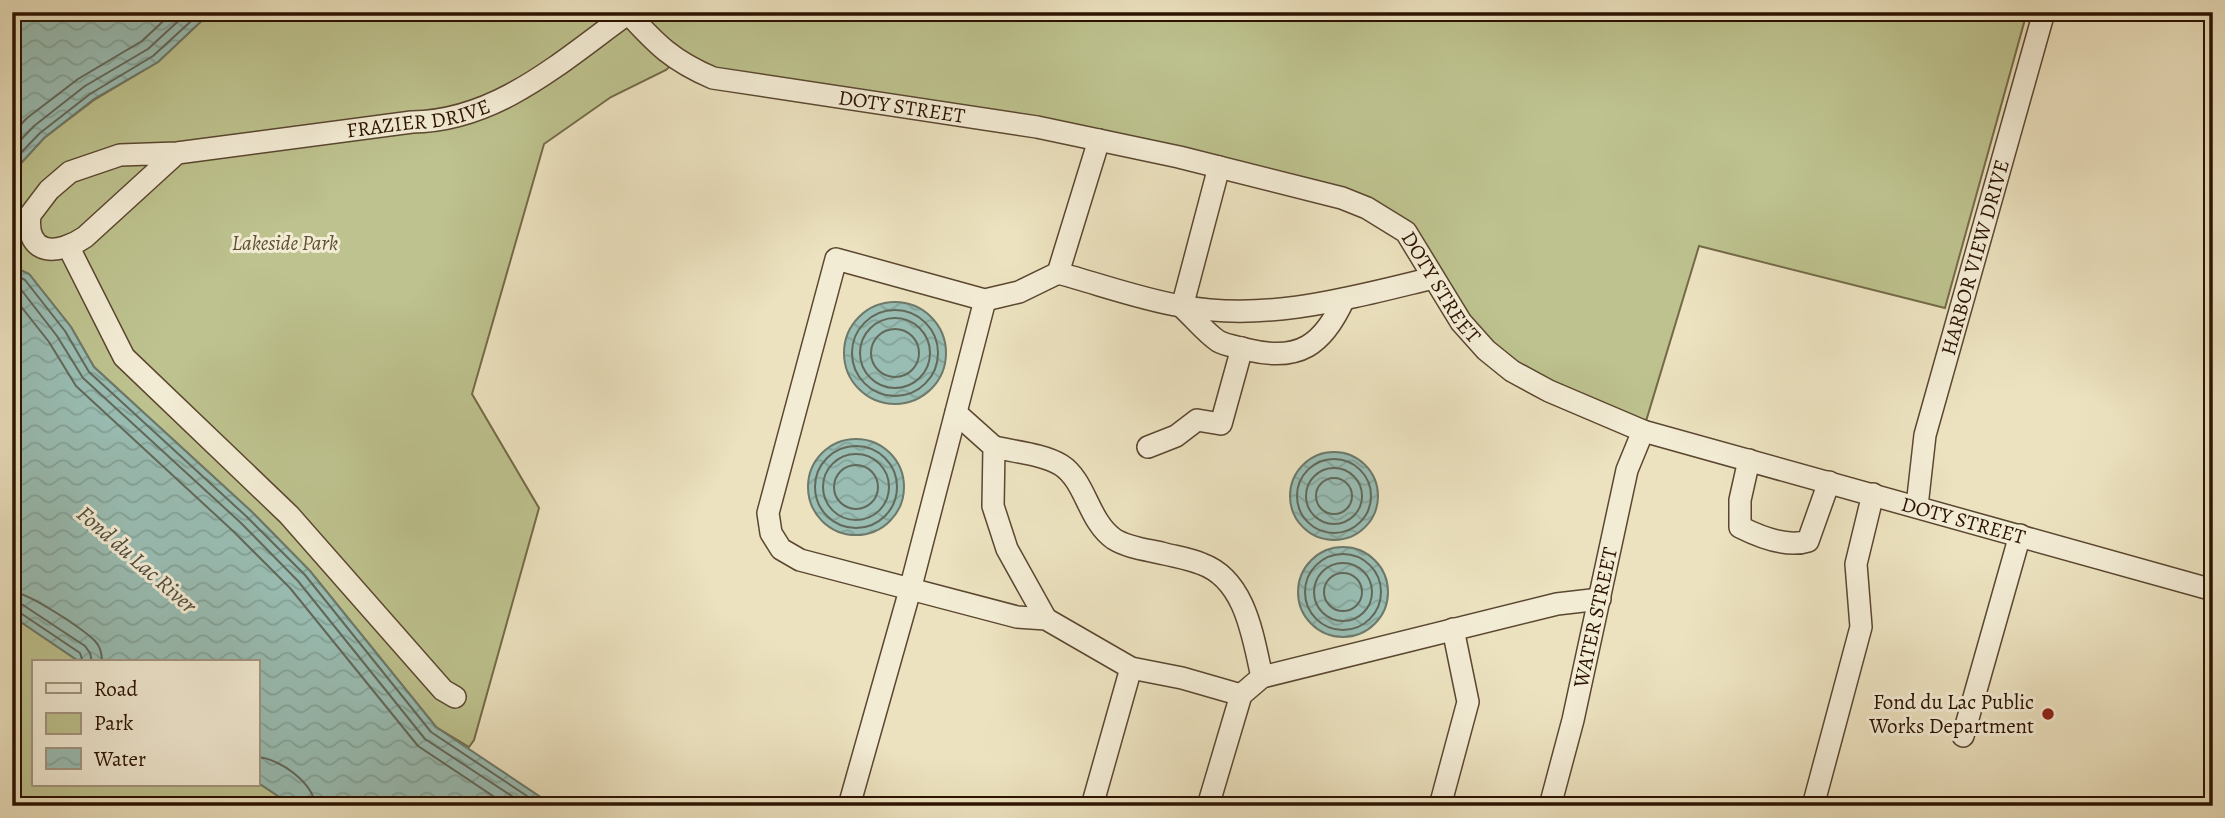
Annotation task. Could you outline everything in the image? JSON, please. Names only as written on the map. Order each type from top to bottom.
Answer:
[{"type":"street","name":"HARBOR VIEW DRIVE","points":[[1917,506],[1925,435],[2044,12]]},
{"type":"street","name":"DOTY STREET","points":[[629,13],[661,50],[688,68],[713,78],[974,116],[1099,140],[1342,198],[1367,208],[1406,232],[1461,322],[1486,350],[1512,371],[1549,391],[1643,430],[2213,590]]},
{"type":"street","name":"FRAZIER DRIVE","points":[[69,248],[49,249],[38,245],[31,234],[29,224],[30,215],[70,172],[120,155],[177,153],[471,114],[518,91],[629,13]]},
{"type":"street","points":[[1058,273],[1099,140]]},
{"type":"street","points":[[177,153],[85,237],[69,248],[124,357],[289,515],[443,690],[455,696]]},
{"type":"street","points":[[1182,307],[1219,167]]},
{"type":"street","points":[[1241,695],[1182,678],[1131,668],[1046,619],[1017,617],[910,590],[800,560],[781,549],[771,533],[768,513],[836,259],[985,300],[1018,292],[1058,273],[1182,307],[1230,311],[1284,311],[1433,278]]},
{"type":"street","points":[[1182,307],[1219,342],[1273,356],[1296,353],[1315,342],[1335,318],[1344,299]]},
{"type":"street","points":[[849,806],[910,590],[985,300]]},
{"type":"street","points":[[1148,447],[1176,436],[1197,420],[1222,424],[1242,348]]},
{"type":"street","points":[[956,413],[994,447],[1061,466],[1072,476],[1104,531],[1117,541],[1204,564],[1224,578],[1240,598],[1252,630],[1262,677]]},
{"type":"street","name":"WATER STREET","points":[[1550,806],[1573,720],[1627,470],[1643,430]]},
{"type":"street","points":[[994,447],[993,506],[1007,549],[1046,619]]},
{"type":"street","points":[[1749,460],[1740,500],[1740,527],[1755,535],[1796,545],[1808,541],[1829,482]]},
{"type":"street","points":[[1813,806],[1860,627],[1856,564],[1873,494]]},
{"type":"street","points":[[1963,736],[2020,536]]},
{"type":"street","points":[[1208,806],[1241,695],[1262,677],[1557,604],[1600,599]]},
{"type":"street","points":[[1440,806],[1468,702],[1453,629]]},
{"type":"street","points":[[1092,806],[1131,668]]},
{"type":"green space","name":"Lakeside Park","points":[[211,12],[2027,12],[1945,308],[1699,246],[1643,431],[1512,371],[1388,220],[1179,157],[738,83],[677,60],[666,70],[611,97],[544,144],[472,394],[539,508],[474,740],[469,747],[436,727],[310,571],[252,512],[94,367],[71,327],[29,274],[12,266],[12,173],[44,138],[94,100],[158,62]]},
{"type":"green space","points":[[12,616],[77,660],[32,660],[32,786],[259,786],[259,783],[293,806],[12,806]]},
{"type":"water","points":[[12,12],[211,12],[158,62],[94,99],[44,138],[12,173]]},
{"type":"water","name":"Fond du Lac River","points":[[12,266],[29,274],[71,327],[94,367],[252,512],[310,571],[436,727],[554,806],[293,806],[259,783],[259,660],[77,660],[12,616]]},
{"type":"water","points":[[895,302],[914,306],[931,317],[942,334],[946,353],[942,372],[931,389],[914,400],[895,404],[876,400],[859,389],[848,372],[844,353],[848,334],[859,317],[876,306]]},
{"type":"water","points":[[856,439],[875,442],[890,453],[901,468],[904,487],[901,506],[890,521],[875,532],[856,535],[837,532],[822,521],[811,506],[808,487],[811,468],[822,453],[837,442]]},
{"type":"water","points":[[1334,452],[1351,455],[1365,465],[1375,479],[1378,496],[1375,513],[1365,527],[1351,537],[1334,540],[1317,537],[1303,527],[1293,513],[1290,496],[1293,479],[1303,465],[1317,455]]},
{"type":"water","points":[[1343,547],[1360,550],[1375,560],[1385,575],[1388,592],[1385,609],[1375,624],[1360,634],[1343,637],[1326,634],[1311,624],[1301,609],[1298,592],[1301,575],[1311,560],[1326,550]]},
{"type":"place","name":"Fond du Lac Public Works Department","points":[[2048,714]]}]
